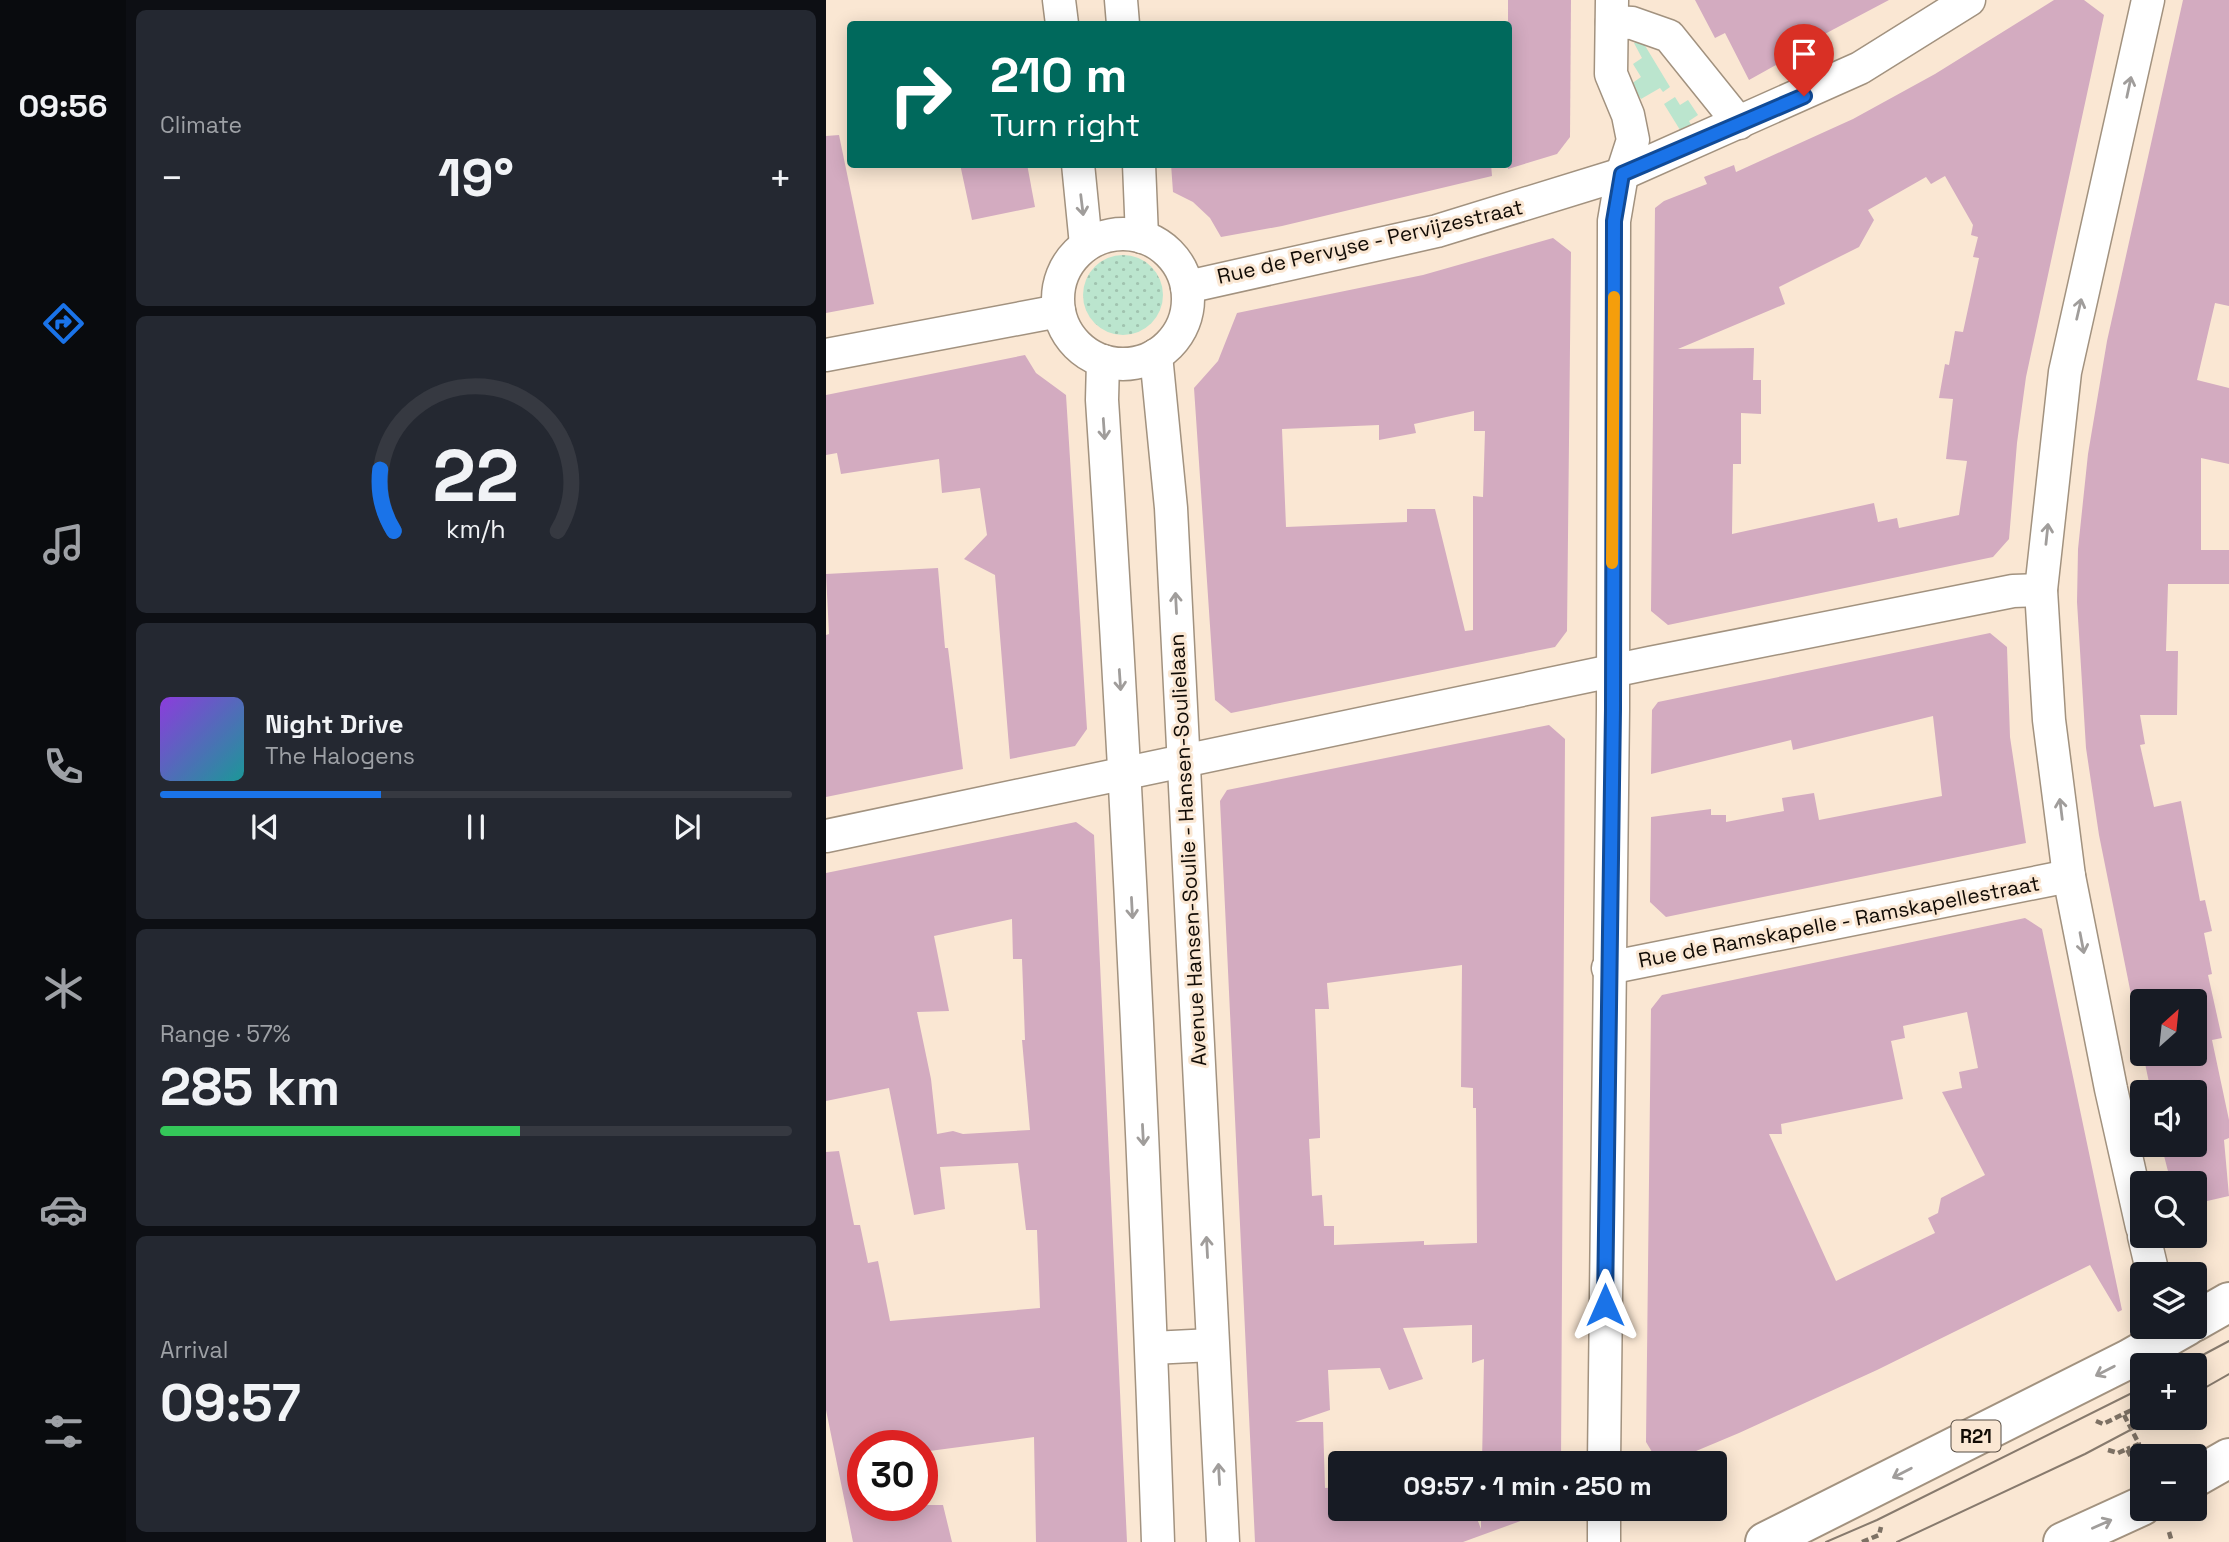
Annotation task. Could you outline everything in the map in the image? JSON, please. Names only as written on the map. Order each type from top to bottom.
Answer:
[{"type":"main road","name":"R21","points":[[2207,1313],[2229,1302]]},
{"type":"main road","name":"R21","points":[[1765,1542],[2157,1339]]},
{"type":"main road","points":[[2207,1471],[2229,1458]]},
{"type":"main road","points":[[2063,1542],[2130,1497]]},
{"type":"street","points":[[1059,0],[1062,21]]},
{"type":"street","points":[[1121,0],[1124,21]]},
{"type":"street","name":"Rue de Pervyse - Pervijzestraat","points":[[1187,287],[1437,231],[1622,174],[1860,68],[1969,0]]},
{"type":"street","points":[[2130,1175],[2110,1088],[2069,876],[2049,720],[2041,590],[2065,372],[2148,0]]},
{"type":"street","points":[[1612,11],[1632,23],[1669,36],[1739,123]]},
{"type":"street","points":[[1604,1451],[1614,221],[1622,174],[1633,140],[1628,115],[1611,74],[1612,11]]},
{"type":"street","points":[[1078,168],[1086,245]]},
{"type":"street","points":[[1139,168],[1142,237]]},
{"type":"street","points":[[1113,235],[1142,237],[1171,256],[1187,287],[1188,303],[1182,326],[1168,345],[1156,355],[1139,362],[1103,361],[1079,347],[1070,337],[1059,311],[1059,288],[1066,267],[1086,245],[1113,235]]},
{"type":"street","points":[[826,355],[1059,311]]},
{"type":"street","name":"Avenue Hansen-Soulie - Hansen-Soulielaan","points":[[1156,355],[1171,508],[1223,1542]]},
{"type":"street","points":[[1103,361],[1102,400],[1125,775],[1152,1348],[1158,1542]]},
{"type":"street","points":[[826,836],[1612,672],[2013,592],[2041,590]]},
{"type":"street","name":"Rue de Ramskapelle - Ramskapellestraat","points":[[1608,968],[2069,876]]},
{"type":"street","points":[[1152,1348],[1212,1345]]},
{"type":"street","points":[[1604,1521],[1604,1542]]},
{"type":"path","points":[[2096,1422],[2104,1424],[2130,1412]]},
{"type":"path","points":[[2108,1450],[2118,1453],[2139,1444],[2124,1415]]},
{"type":"path","points":[[2127,1449],[2130,1458]]},
{"type":"path","points":[[1861,1542],[1878,1535],[1881,1527]]},
{"type":"green space","points":[[1641,39],[1670,87],[1663,92],[1660,88],[1641,99],[1631,84],[1641,77],[1633,64],[1642,58],[1634,43]]},
{"type":"green space","points":[[1675,97],[1680,105],[1688,100],[1698,115],[1689,121],[1695,132],[1685,138],[1664,104]]},
{"type":"green space","points":[[1123,255],[1138,258],[1151,267],[1160,280],[1163,295],[1160,310],[1151,323],[1138,332],[1123,335],[1108,332],[1095,323],[1086,310],[1083,295],[1086,280],[1095,267],[1108,258]]},
{"type":"building","points":[[1508,0],[1571,0],[1570,137],[1557,154],[1512,168],[1512,21],[1508,21]]},
{"type":"building","points":[[1695,0],[1889,0],[1785,55],[1787,59],[1749,80],[1725,33],[1715,38]]},
{"type":"building","points":[[2054,0],[2084,0],[2104,15],[2026,377],[2009,539],[1993,557],[1668,625],[1651,611],[1655,208],[1664,201],[1707,184],[1704,177],[1734,165],[1736,172],[1853,119],[1935,74]],"holes":[[[1945,176],[1973,225],[1971,235],[1978,237],[1973,257],[1979,258],[1963,332],[1955,331],[1939,398],[1953,399],[1946,459],[1967,461],[1959,515],[1899,528],[1897,518],[1878,522],[1874,503],[1732,534],[1733,464],[1741,464],[1741,413],[1761,414],[1761,380],[1753,380],[1754,348],[1678,349],[1785,304],[1779,287],[1859,247],[1874,220],[1868,210],[1926,177],[1931,184]]]},
{"type":"building","points":[[2183,0],[2229,0],[2229,306],[2215,303],[2197,380],[2229,388],[2229,464],[2201,458],[2201,550],[2229,550],[2229,584],[2168,584],[2166,651],[2178,651],[2177,715],[2140,715],[2145,744],[2140,745],[2154,807],[2181,801],[2200,901],[2205,900],[2212,931],[2204,933],[2212,974],[2208,975],[2222,1038],[2212,1040],[2229,1120],[2229,1138],[2224,1140],[2229,1196],[2207,1201],[2207,1171],[2168,1171],[2164,1157],[2207,1157],[2207,1080],[2148,1080],[2146,1066],[2207,1066],[2207,989],[2130,989],[2099,835],[2086,748],[2077,602],[2078,549],[2088,454],[2107,341]]},
{"type":"building","points":[[839,135],[874,304],[826,313],[826,136]]},
{"type":"building","points":[[961,168],[1028,168],[1035,207],[972,220]]},
{"type":"building","points":[[1171,168],[1491,168],[1492,176],[1282,226],[1221,237],[1210,218],[1193,202],[1173,192]]},
{"type":"building","points":[[1553,238],[1571,252],[1567,631],[1555,647],[1231,713],[1215,700],[1194,388],[1218,361],[1237,313],[1423,275]],"holes":[[[1474,411],[1474,431],[1485,431],[1483,497],[1473,496],[1473,630],[1465,631],[1435,509],[1407,509],[1407,522],[1286,527],[1282,429],[1379,425],[1379,440],[1416,433],[1414,424]]]},
{"type":"building","points":[[1025,355],[1036,373],[1066,395],[1087,729],[1075,746],[1010,759],[995,575],[964,559],[987,535],[980,488],[942,493],[939,459],[841,474],[837,453],[826,455],[826,395]]},
{"type":"building","points":[[938,568],[945,648],[948,648],[963,769],[826,797],[826,635],[829,634],[826,574]]},
{"type":"building","points":[[1990,633],[2007,647],[2010,737],[2026,843],[1666,917],[1650,902],[1651,817],[1711,809],[1711,815],[1726,815],[1726,822],[1784,811],[1782,798],[1814,793],[1819,820],[1942,796],[1933,716],[1793,750],[1791,740],[1651,774],[1652,710],[1658,702]]},
{"type":"building","points":[[1549,725],[1565,739],[1561,1451],[1482,1451],[1484,1359],[1472,1363],[1472,1325],[1403,1328],[1423,1379],[1389,1390],[1380,1368],[1328,1370],[1330,1410],[1295,1422],[1323,1422],[1328,1521],[1478,1521],[1481,1529],[1481,1521],[1521,1521],[1463,1542],[1255,1542],[1220,801],[1227,790]],"holes":[[[1462,965],[1461,1087],[1473,1088],[1473,1108],[1476,1108],[1477,1243],[1424,1245],[1424,1241],[1334,1245],[1334,1226],[1324,1226],[1322,1195],[1312,1196],[1309,1139],[1320,1138],[1315,1009],[1329,1009],[1327,983]]]},
{"type":"building","points":[[1076,822],[1094,835],[1127,1542],[1036,1542],[1034,1437],[938,1450],[938,1430],[847,1430],[847,1513],[826,1410],[826,1152],[839,1151],[854,1225],[860,1225],[868,1263],[878,1261],[890,1321],[1040,1308],[1037,1230],[1026,1230],[1018,1163],[940,1167],[945,1209],[914,1215],[889,1088],[826,1101],[826,873]],"holes":[[[1012,919],[1013,959],[1022,959],[1025,1040],[1022,1040],[1030,1130],[963,1134],[953,1131],[937,1134],[931,1079],[917,1012],[949,1011],[934,936]]]},
{"type":"building","points":[[2025,918],[2042,929],[2122,1310],[2118,1312],[2090,1265],[1877,1370],[1739,1433],[1696,1451],[1651,1451],[1646,1442],[1651,1009],[1662,995]],"holes":[[[1967,1012],[1978,1068],[1959,1072],[1962,1088],[1942,1092],[1985,1175],[1941,1198],[1938,1213],[1928,1218],[1935,1233],[1836,1281],[1769,1134],[1782,1134],[1781,1124],[1903,1099],[1891,1041],[1905,1038],[1903,1026]]]},
{"type":"building","points":[[938,1505],[943,1505],[952,1542],[853,1542],[849,1521],[938,1521]]},
{"type":"tram line","points":[[2206,1353],[2229,1341]]},
{"type":"tram line","points":[[2207,1387],[2229,1374]]},
{"type":"tram line","points":[[1826,1542],[1877,1520],[2130,1394]]},
{"type":"tram line","points":[[1897,1542],[2130,1430]]},
{"type":"slow traffic","points":[[1612,563],[1614,297]]},
{"type":"route","points":[[1605,1305],[1613,709],[1611,638],[1614,221],[1622,174],[1804,96]]}]
